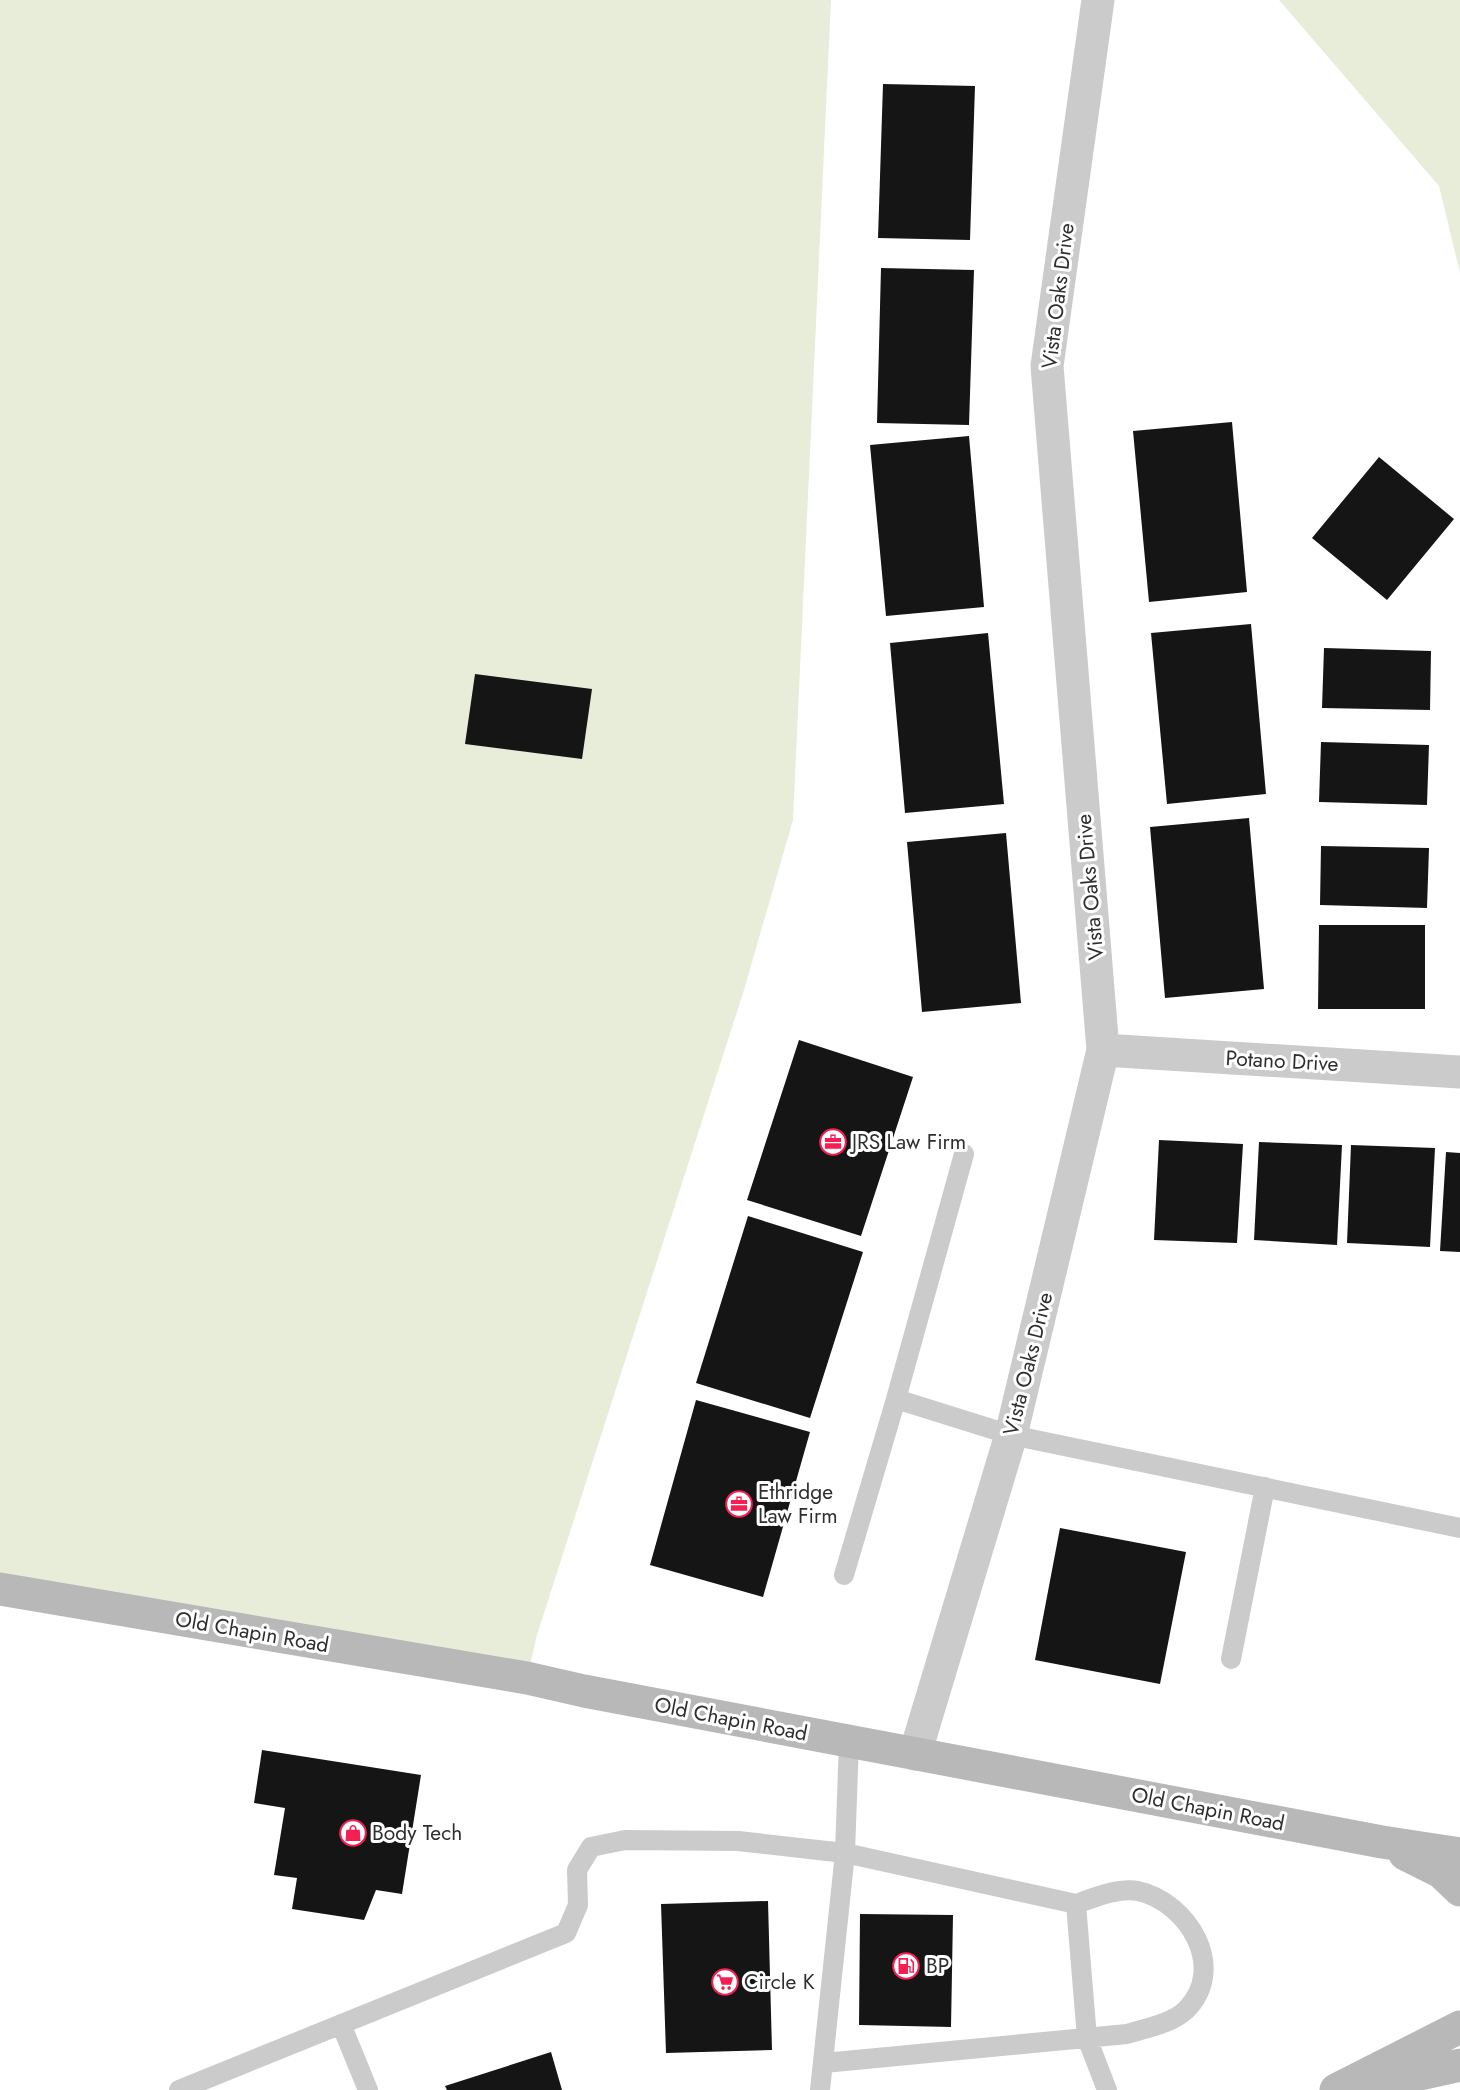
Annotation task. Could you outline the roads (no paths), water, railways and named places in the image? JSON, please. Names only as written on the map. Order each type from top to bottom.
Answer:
[{"type":"street","name":"Vista Oaks Drive","points":[[915,1754],[1011,1435],[1103,1050],[1047,366],[1098,0]]},
{"type":"street","name":"Potano Drive","points":[[1103,1050],[1460,1072]]},
{"type":"street","name":"Old Chapin Road","points":[[0,1589],[528,1678],[584,1691],[915,1754],[1382,1842],[1460,1854]]},
{"type":"street","points":[[1382,1842],[1441,1872],[1460,1890]]},
{"type":"street","points":[[1336,2090],[1460,2027]]},
{"type":"street","points":[[1348,2090],[1460,2065]]},
{"type":"lane","points":[[844,1575],[964,1154]]},
{"type":"lane","points":[[896,1399],[1011,1435],[1460,1528]]},
{"type":"lane","points":[[1232,1659],[1265,1487]]},
{"type":"lane","points":[[820,2090],[845,1853],[849,1741]]},
{"type":"lane","points":[[179,2090],[566,1933],[578,1905],[577,1870],[591,1847],[625,1840],[738,1841],[845,1853],[1076,1904],[1105,1893],[1137,1890],[1162,1901],[1179,1914],[1191,1928],[1201,1946],[1205,1970],[1197,1996],[1186,2010],[1171,2020],[1127,2034],[824,2063]]},
{"type":"lane","points":[[1076,1904],[1087,2038],[1107,2090]]},
{"type":"lane","points":[[341,2024],[368,2090]]},
{"type":"place","name":"JRS Law Firm","points":[[833,1142]]},
{"type":"place","name":"Ethridge Law Firm","points":[[739,1504]]},
{"type":"place","name":"Body Tech","points":[[353,1833]]},
{"type":"place","name":"BP","points":[[906,1966]]},
{"type":"place","name":"Circle K","points":[[725,1982]]}]
